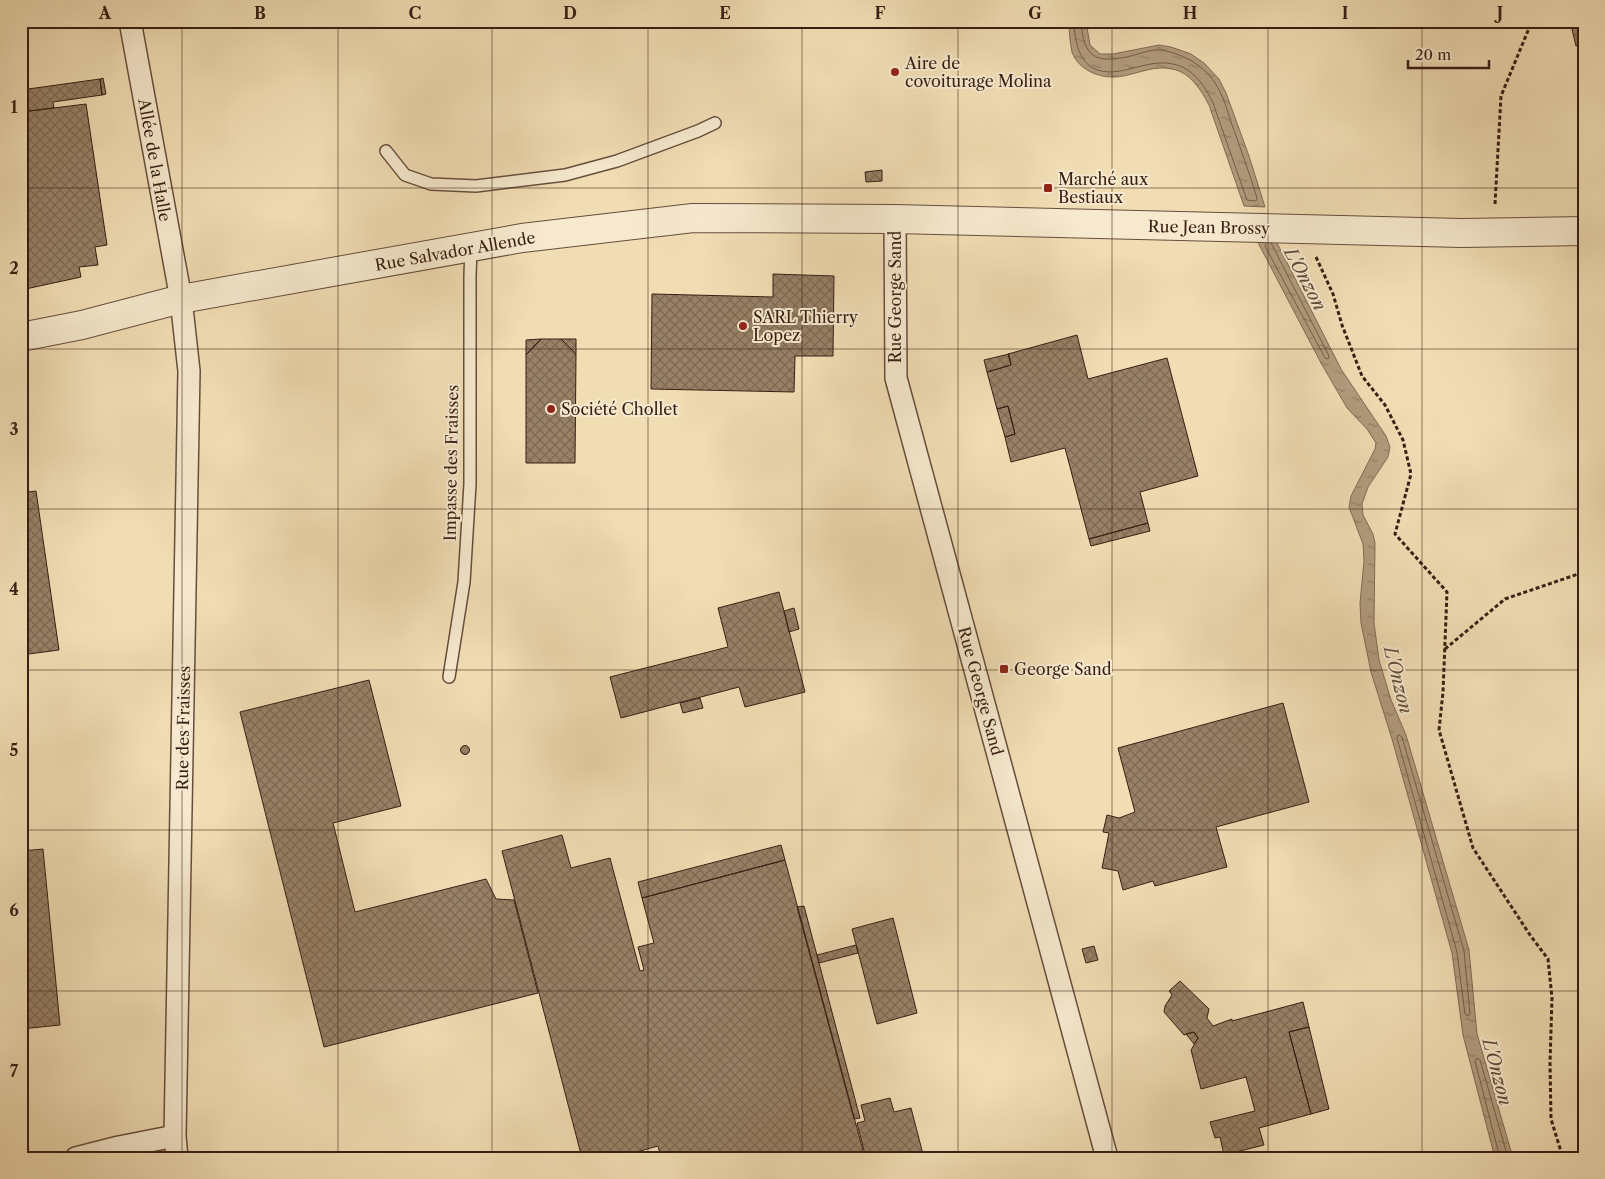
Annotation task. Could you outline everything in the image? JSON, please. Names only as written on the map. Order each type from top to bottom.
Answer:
[{"type":"street","name":"Allée de la Halle","points":[[130,21],[180,299]]},
{"type":"street","name":"Rue Salvador Allende","points":[[21,337],[82,324],[180,299],[522,238],[693,218],[895,219]]},
{"type":"street","name":"Rue Jean Brossy","points":[[895,219],[1303,229],[1494,232],[1584,231]]},
{"type":"street","name":"Rue George Sand","points":[[895,219],[896,378],[1107,1158]]},
{"type":"street","name":"Rue des Fraisses","points":[[177,1158],[175,1136],[189,372],[180,299]]},
{"type":"street","points":[[76,1158],[175,1136]]},
{"type":"lane","points":[[386,151],[405,175],[431,184],[476,186],[565,175],[617,161],[698,132],[715,123]]},
{"type":"lane","name":"Impasse des Fraisses","points":[[449,677],[464,582],[470,484],[471,248]]},
{"type":"path","points":[[1494,232],[1501,96],[1532,21]]},
{"type":"path","points":[[1303,229],[1333,294],[1342,325],[1362,376],[1385,405],[1403,440],[1411,474],[1405,503],[1395,534],[1447,592],[1439,730],[1473,848],[1548,959],[1552,998],[1551,1119],[1563,1158]]},
{"type":"path","points":[[1444,649],[1505,599],[1584,572]]},
{"type":"water","points":[[1069,21],[1086,21],[1090,45],[1100,54],[1113,54],[1159,45],[1191,54],[1204,63],[1219,79],[1226,93],[1265,207],[1244,206],[1209,105],[1199,88],[1190,78],[1178,71],[1166,68],[1116,77],[1093,73],[1080,65],[1075,59],[1072,52]]},
{"type":"water","points":[[1255,237],[1274,237],[1341,369],[1386,436],[1390,447],[1388,457],[1368,487],[1362,504],[1363,515],[1373,534],[1375,543],[1374,623],[1379,660],[1391,700],[1406,735],[1469,950],[1477,1034],[1513,1158],[1495,1158],[1463,1035],[1452,953],[1392,739],[1371,672],[1361,623],[1360,603],[1364,561],[1363,544],[1349,507],[1351,496],[1375,449],[1376,443],[1367,429],[1347,408],[1321,363]]},
{"type":"building","points":[[1570,21],[1584,21],[1584,44],[1576,46]]},
{"type":"building","points":[[21,42],[28,86],[21,87]]},
{"type":"building","points":[[103,78],[106,94],[102,95],[100,79]]},
{"type":"building","points":[[100,79],[102,95],[53,102],[54,108],[21,112],[21,90]]},
{"type":"building","points":[[86,104],[107,245],[95,247],[98,265],[79,267],[81,277],[21,290],[21,112]]},
{"type":"building","points":[[882,170],[882,181],[866,182],[865,172]]},
{"type":"building","name":"SARL Thierry Lopez","points":[[773,274],[834,276],[833,356],[795,356],[794,392],[651,389],[652,294],[773,297]]},
{"type":"building","points":[[1077,335],[1088,379],[1167,358],[1198,476],[1140,492],[1148,523],[1089,539],[1065,448],[1011,462],[1005,437],[1015,434],[1008,406],[997,409],[987,372],[1011,365],[1008,354]]},
{"type":"building","points":[[541,339],[526,355],[526,340]]},
{"type":"building","name":"Société Chollet","points":[[541,339],[561,339],[576,354],[575,463],[526,463],[526,355]]},
{"type":"building","points":[[561,339],[576,339],[576,354]]},
{"type":"building","points":[[1009,354],[1011,365],[987,372],[984,360]]},
{"type":"building","points":[[1008,406],[1015,434],[1005,437],[997,409]]},
{"type":"building","points":[[36,491],[59,650],[21,655],[21,493]]},
{"type":"building","points":[[1148,523],[1150,531],[1091,546],[1089,539]]},
{"type":"building","points":[[779,592],[805,692],[745,707],[739,687],[621,718],[610,677],[728,647],[718,608]]},
{"type":"building","points":[[794,608],[799,629],[789,632],[784,611]]},
{"type":"building","points":[[369,680],[401,806],[333,823],[355,912],[486,879],[496,899],[514,900],[538,993],[324,1047],[240,712]]},
{"type":"building","points":[[700,698],[703,708],[683,713],[680,703]]},
{"type":"building","points":[[1283,703],[1309,802],[1216,827],[1227,867],[1155,886],[1153,881],[1123,890],[1118,871],[1102,868],[1109,833],[1103,832],[1107,815],[1119,818],[1135,812],[1118,748]]},
{"type":"building","points":[[465,746],[469,750],[465,754],[461,750]]},
{"type":"building","points":[[562,835],[571,868],[610,858],[640,971],[644,970],[638,947],[654,943],[642,898],[785,860],[865,1158],[661,1158],[658,1146],[615,1158],[582,1158],[502,851]]},
{"type":"building","points":[[781,845],[785,860],[642,898],[638,882]]},
{"type":"building","points":[[43,849],[60,1025],[21,1029],[21,851]]},
{"type":"building","points":[[804,906],[860,1118],[854,1119],[797,907]]},
{"type":"building","points":[[893,918],[917,1013],[877,1024],[852,929]]},
{"type":"building","points":[[856,945],[858,953],[819,963],[817,955]]},
{"type":"building","points":[[1094,946],[1098,960],[1086,963],[1082,949]]},
{"type":"building","points":[[1180,981],[1209,1009],[1207,1018],[1213,1026],[1232,1019],[1232,1021],[1303,1002],[1309,1027],[1289,1032],[1311,1114],[1259,1128],[1264,1145],[1224,1155],[1220,1137],[1215,1138],[1210,1122],[1255,1111],[1246,1077],[1201,1089],[1191,1050],[1198,1038],[1194,1032],[1184,1035],[1164,1012],[1165,1006],[1172,995],[1169,991]]},
{"type":"building","points":[[1309,1027],[1329,1109],[1311,1114],[1289,1032]]},
{"type":"building","points":[[1194,1032],[1198,1038],[1194,1044],[1186,1034]]},
{"type":"building","points":[[890,1098],[894,1112],[911,1108],[924,1158],[866,1158],[857,1123],[865,1121],[861,1105]]},
{"type":"place","name":"Aire de covoiturage Molina","points":[[895,72]]},
{"type":"place","name":"Marché aux Bestiaux","points":[[1048,188]]},
{"type":"place","name":"SARL Thierry Lopez","points":[[743,326]]},
{"type":"place","name":"Société Chollet","points":[[551,409]]},
{"type":"place","name":"George Sand","points":[[1004,669]]},
{"type":"water label","name":"L'Onzon","points":[[1305,279]]},
{"type":"water label","name":"L'Onzon","points":[[1398,680]]},
{"type":"water label","name":"L'Onzon","points":[[1497,1072]]}]
